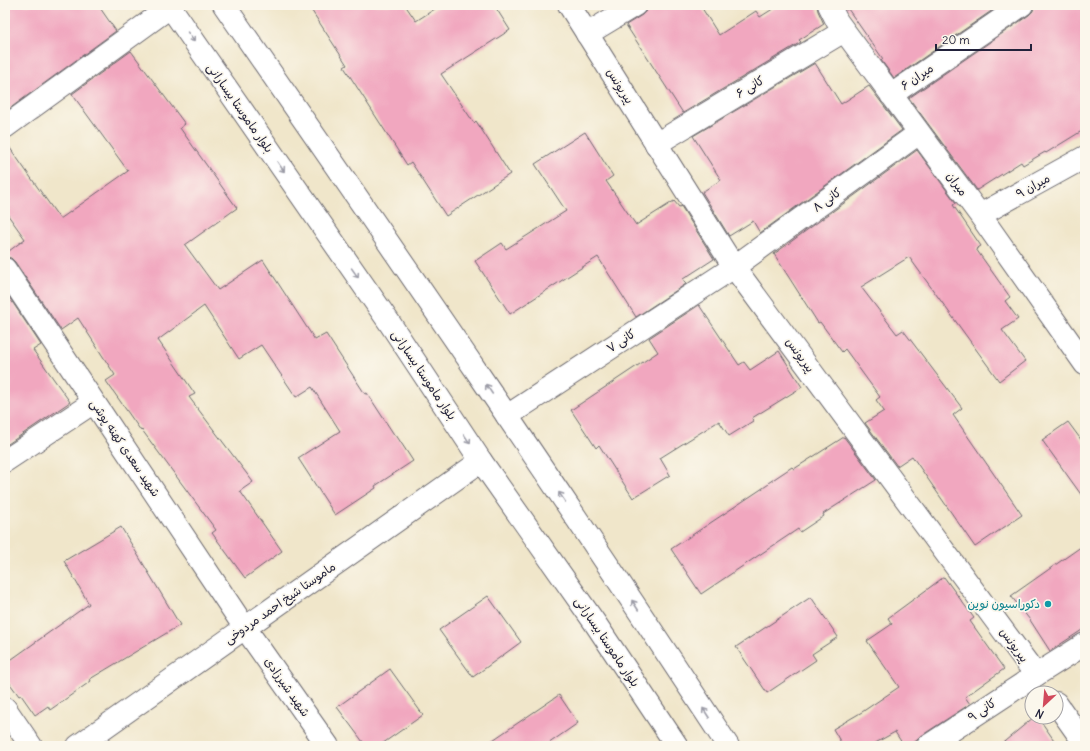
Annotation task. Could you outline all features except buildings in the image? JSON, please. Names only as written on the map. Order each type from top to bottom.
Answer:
[{"type":"street","points":[[224,5],[507,416],[628,594],[728,746]]},
{"type":"street","name":"پیریونس","points":[[569,5],[734,266],[1043,685]]},
{"type":"street","points":[[587,34],[635,5]]},
{"type":"street","name":"میران","points":[[829,5],[837,21],[980,215],[1085,364]]},
{"type":"street","name":"میران ۶","points":[[891,95],[1022,5]]},
{"type":"street","points":[[5,127],[169,6]]},
{"type":"street","name":"بلوار ماموستا بیسارانی","points":[[169,6],[389,322],[481,461],[595,623],[677,746]]},
{"type":"street","name":"کانی ۶","points":[[656,144],[844,30]]},
{"type":"street","name":"کانی ۸","points":[[734,266],[920,133]]},
{"type":"street","name":"میران ۹","points":[[980,215],[1085,157]]},
{"type":"street","name":"کانی ۷","points":[[507,416],[734,266]]},
{"type":"street","name":"شهید سعدی کهنه پوشی","points":[[5,269],[245,628]]},
{"type":"street","points":[[5,461],[94,402]]},
{"type":"street","name":"ماموستا شیخ احمد مردوخی","points":[[78,746],[481,461]]},
{"type":"street","name":"شهید شیرزادی","points":[[245,628],[328,746]]},
{"type":"street","name":"کانی ۹","points":[[928,746],[1085,644]]},
{"type":"street","points":[[5,708],[31,746]]},
{"type":"street","points":[[1064,714],[1085,744]]},
{"type":"place","name":"دکوراسیون نوین","points":[[1048,604]]}]
